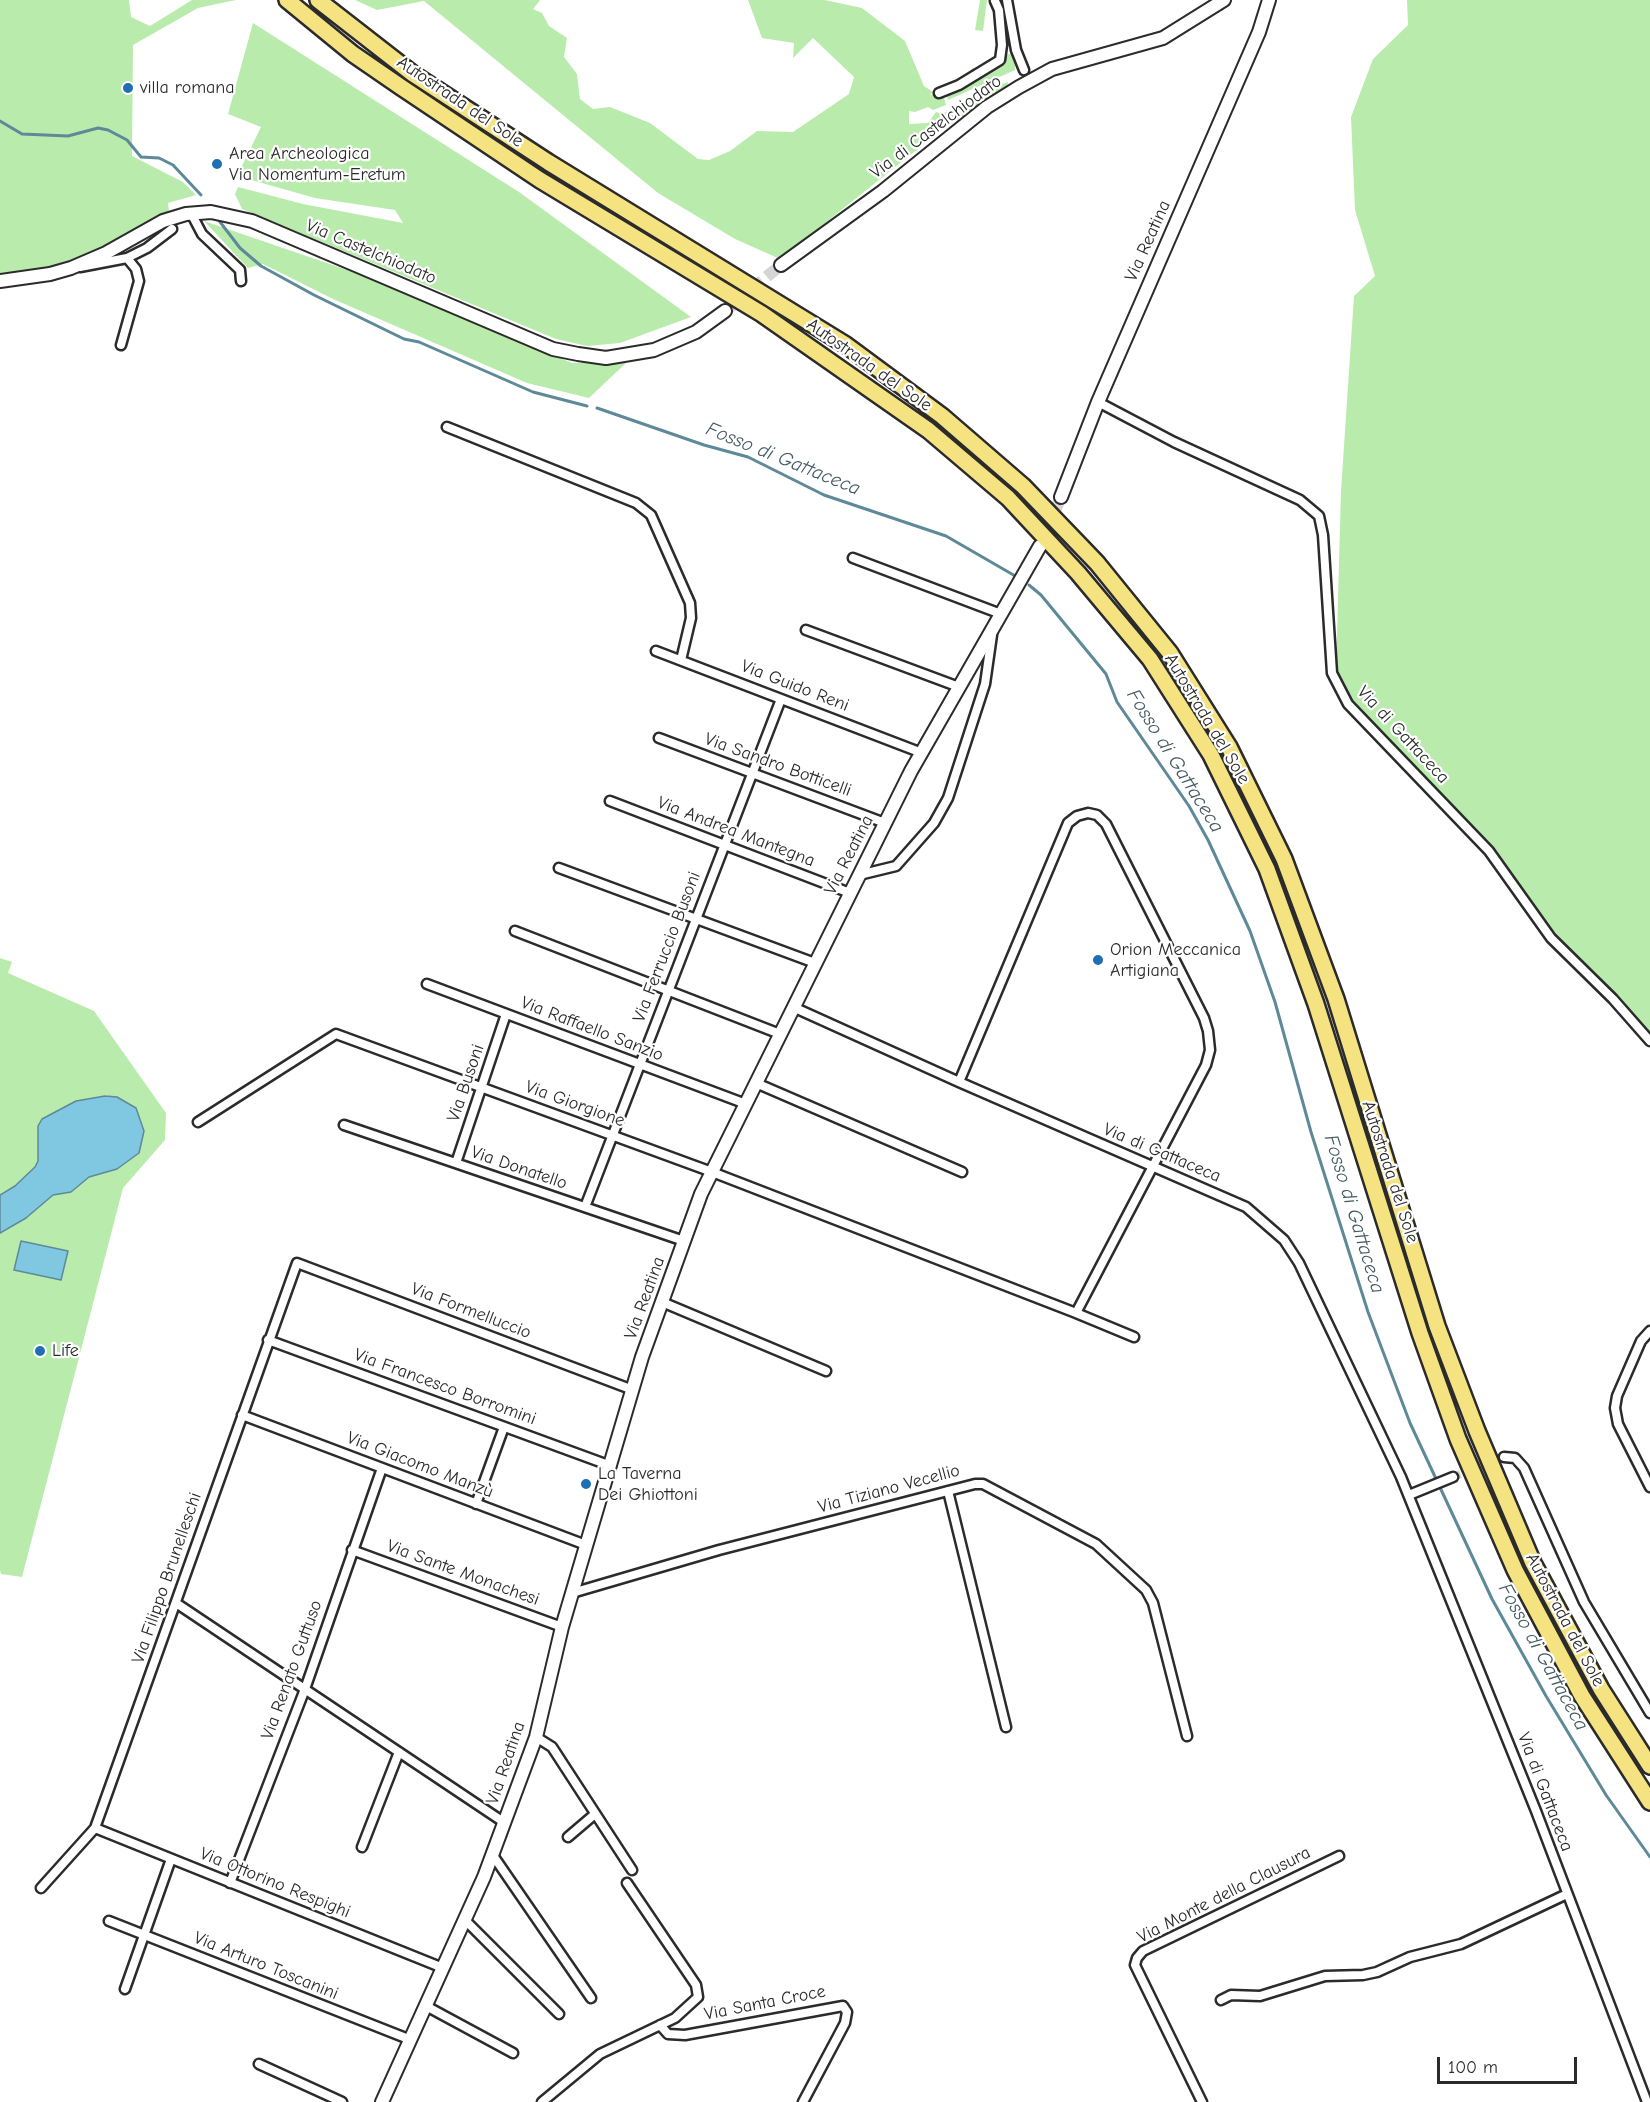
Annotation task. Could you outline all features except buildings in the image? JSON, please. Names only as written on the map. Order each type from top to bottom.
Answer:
[{"type":"highway","name":"Autostrada del Sole","points":[[287,0],[353,54],[401,87],[540,180],[771,320],[928,430],[1008,498],[1078,573],[1150,659],[1211,755],[1268,869],[1316,1004],[1420,1333],[1467,1461],[1515,1570],[1582,1696],[1650,1802]]},
{"type":"highway","name":"Autostrada del Sole","points":[[318,0],[413,74],[548,162],[846,345],[942,416],[1023,486],[1097,563],[1170,653],[1229,747],[1284,859],[1336,999],[1437,1326],[1477,1431],[1533,1563],[1601,1689],[1650,1766]]},
{"type":"street","points":[[1007,0],[1016,50],[1024,70]]},
{"type":"street","name":"Via di Castelchiodato","points":[[781,265],[883,191],[987,106],[1052,69],[1163,38],[1224,0]]},
{"type":"street","name":"Via Reatina","points":[[1061,497],[1098,402],[1259,32],[1269,0]]},
{"type":"street","points":[[939,93],[959,86],[999,60],[1002,45],[999,10],[994,1]]},
{"type":"street","points":[[191,213],[202,234],[240,270],[241,281]]},
{"type":"street","name":"Via Castelchiodato","points":[[0,281],[42,276],[71,268],[106,253],[163,221],[191,213],[225,213],[252,221],[553,349],[578,354],[606,358],[654,350],[696,332],[725,311]]},
{"type":"street","points":[[71,268],[127,258],[147,248],[172,229]]},
{"type":"street","points":[[121,345],[139,281],[136,269],[127,258]]},
{"type":"street","name":"Via di Gattaceca","points":[[1098,402],[1174,442],[1300,500],[1319,516],[1323,535],[1332,673],[1348,704],[1489,851],[1551,938],[1613,999],[1650,1041]]},
{"type":"street","points":[[447,427],[636,503],[651,514],[690,603],[692,618],[681,660]]},
{"type":"street","name":"Via Reatina","points":[[382,2102],[465,1920],[536,1737],[562,1627],[633,1390],[684,1241],[712,1172],[921,753],[1040,546]]},
{"type":"street","points":[[853,558],[1000,614]]},
{"type":"street","points":[[859,875],[896,866],[934,823],[948,798],[985,684],[993,628]]},
{"type":"street","points":[[806,630],[959,687]]},
{"type":"street","name":"Via Guido Reni","points":[[656,651],[921,753]]},
{"type":"street","name":"Via Ferruccio Busoni","points":[[585,1207],[781,699]]},
{"type":"street","name":"Via Sandro Botticelli","points":[[659,738],[885,823]]},
{"type":"street","name":"Via Andrea Mantegna","points":[[610,801],[850,893]]},
{"type":"street","points":[[959,1082],[1068,823],[1077,816],[1088,813],[1097,815],[1106,824],[1208,1031],[1210,1050],[1206,1065],[1076,1313]]},
{"type":"street","points":[[559,868],[815,963]]},
{"type":"street","points":[[514,931],[780,1034]]},
{"type":"street","name":"Via Raffaello Sanzio","points":[[427,984],[746,1104]]},
{"type":"street","name":"Via di Gattaceca","points":[[793,1007],[1246,1207],[1284,1240],[1299,1263],[1409,1495],[1647,2102]]},
{"type":"street","name":"Via Busoni","points":[[456,1163],[506,1014]]},
{"type":"street","name":"Via Giorgione","points":[[198,1122],[336,1034],[712,1172],[1134,1337]]},
{"type":"street","points":[[756,1083],[962,1173]]},
{"type":"street","name":"Via Donatello","points":[[344,1125],[684,1241]]},
{"type":"street","name":"Via Filippo Brunelleschi","points":[[41,1888],[95,1828],[297,1263]]},
{"type":"street","name":"Via Formelluccio","points":[[297,1263],[633,1390]]},
{"type":"street","points":[[662,1302],[826,1371]]},
{"type":"street","points":[[1650,1331],[1641,1341],[1617,1396],[1615,1408],[1618,1424],[1650,1487]]},
{"type":"street","name":"Via Francesco Borromini","points":[[268,1340],[611,1466]]},
{"type":"street","name":"Via Giacomo Manzù","points":[[242,1415],[586,1545]]},
{"type":"street","points":[[476,1504],[504,1427]]},
{"type":"street","points":[[1504,1457],[1515,1458],[1524,1468],[1589,1610],[1650,1713]]},
{"type":"street","name":"Via Renato Guttuso","points":[[230,1882],[305,1689],[382,1468]]},
{"type":"street","points":[[1409,1495],[1453,1478]]},
{"type":"street","name":"Via Tiziano Vecellio","points":[[572,1593],[719,1550],[975,1484],[993,1487],[1095,1544],[1142,1585],[1153,1603],[1187,1736]]},
{"type":"street","points":[[948,1491],[1006,1727]]},
{"type":"street","name":"Via Sante Monachesi","points":[[352,1550],[562,1627]]},
{"type":"street","points":[[176,1603],[504,1823]]},
{"type":"street","points":[[536,1737],[552,1747],[632,1870]]},
{"type":"street","points":[[362,1847],[399,1752]]},
{"type":"street","points":[[568,1837],[595,1814]]},
{"type":"street","name":"Via Ottorino Respighi","points":[[95,1828],[443,1968]]},
{"type":"street","points":[[492,1854],[591,1998]]},
{"type":"street","name":"Via Monte della Clausura","points":[[1202,2102],[1136,1965],[1137,1958],[1143,1951],[1339,1856]]},
{"type":"street","points":[[125,1989],[171,1859]]},
{"type":"street","points":[[542,2102],[600,2054],[684,2012],[695,2001],[698,1992],[627,1883]]},
{"type":"street","points":[[1221,2001],[1231,1995],[1260,1996],[1325,1976],[1363,1975],[1377,1971],[1410,1957],[1461,1944],[1567,1894]]},
{"type":"street","points":[[465,1920],[559,2014]]},
{"type":"street","name":"Via Arturo Toscanini","points":[[109,1921],[411,2040]]},
{"type":"street","points":[[426,2006],[513,2053]]},
{"type":"street","name":"Via Santa Croce","points":[[660,2025],[668,2034],[685,2035],[843,2006],[847,2012],[845,2023],[803,2102]]},
{"type":"street","points":[[258,2064],[342,2102]]},
{"type":"green space","points":[[0,0],[129,0],[131,17],[150,26],[192,0],[236,0],[198,8],[133,45],[132,156],[183,182],[196,195],[168,203],[169,211],[92,254],[34,271],[0,273]]},
{"type":"green space","points":[[355,0],[540,0],[533,9],[542,13],[549,26],[567,38],[564,57],[577,74],[580,99],[593,109],[610,107],[650,123],[698,159],[709,160],[730,151],[757,131],[793,132],[849,94],[854,77],[813,38],[793,58],[794,43],[762,38],[748,0],[825,0],[862,8],[905,41],[924,86],[933,92],[930,95],[943,94],[946,105],[933,110],[928,107],[915,112],[909,111],[909,124],[928,123],[936,112],[942,114],[986,89],[1008,82],[1007,87],[939,132],[780,259],[735,239],[658,193],[424,1],[377,10]]},
{"type":"green space","points":[[980,0],[987,0],[983,31],[975,30]]},
{"type":"green space","points":[[1407,0],[1650,0],[1650,1037],[1540,920],[1524,891],[1518,888],[1349,701],[1336,672],[1341,491],[1354,296],[1375,276],[1355,210],[1351,117],[1373,59],[1408,25]]},
{"type":"green space","points":[[253,23],[519,192],[691,317],[620,343],[587,346],[556,339],[242,209],[235,194],[238,187],[303,204],[403,223],[395,210],[315,198],[237,176],[261,127],[228,114]]},
{"type":"green space","points":[[1011,54],[1015,58],[1015,70],[948,100],[946,91],[973,68],[982,68],[985,63],[992,63],[999,55]]},
{"type":"green space","points":[[204,221],[359,274],[572,363],[626,363],[589,398],[527,383],[333,299],[263,264],[248,268]]},
{"type":"green space","name":"Life","points":[[0,958],[12,962],[8,973],[94,1011],[166,1113],[165,1140],[123,1188],[22,1577],[1,1574],[0,1570]]},
{"type":"water","points":[[105,1096],[117,1097],[136,1108],[144,1131],[139,1153],[117,1169],[89,1177],[71,1192],[53,1195],[26,1218],[0,1233],[0,1195],[15,1186],[35,1167],[38,1161],[38,1126],[42,1119],[76,1101]]},
{"type":"water","points":[[21,1241],[68,1251],[61,1280],[14,1270]]},
{"type":"waterway","points":[[0,121],[22,134],[68,136],[98,128],[108,130],[127,140],[141,157],[159,158],[173,165],[201,195]]},
{"type":"waterway","name":"Fosso di Gattaceca","points":[[217,218],[240,248],[261,266],[314,295],[404,339],[419,342],[533,392],[587,406]]},
{"type":"waterway","name":"Fosso di Gattaceca","points":[[597,408],[704,445],[748,457],[824,495],[946,536],[1017,577]]},
{"type":"waterway","name":"Fosso di Gattaceca","points":[[1029,585],[1041,595],[1106,674],[1117,702],[1189,806],[1208,840],[1250,931],[1275,1002],[1311,1132],[1368,1312],[1410,1423],[1492,1599],[1546,1696],[1606,1795],[1650,1857]]},
{"type":"tunnel","points":[[725,311],[781,265]]},
{"type":"tunnel","points":[[1041,542],[1061,497]]},
{"type":"tunnel","points":[[1453,1477],[1504,1457]]},
{"type":"place","name":"villa romana","points":[[128,88]]},
{"type":"place","name":"Area Archeologica Via Nomentum-Eretum","points":[[217,164]]},
{"type":"place","name":"Orion Meccanica Artigiana","points":[[1098,960]]},
{"type":"place","name":"Life","points":[[40,1351]]},
{"type":"place","name":"La Taverna Dei Ghiottoni","points":[[586,1484]]}]
